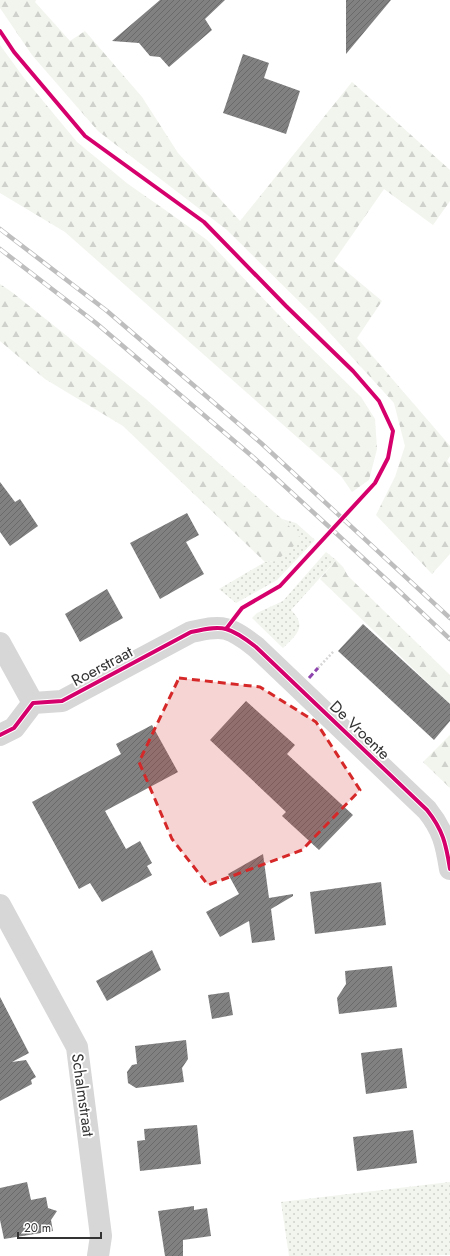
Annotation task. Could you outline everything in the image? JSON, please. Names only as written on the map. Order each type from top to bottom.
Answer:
[{"type":"street","name":"Roerstraat","points":[[33,703],[62,701],[191,632],[207,629],[226,629]]},
{"type":"street","name":"De Vroente","points":[[226,629],[242,636],[256,647],[427,810],[436,821],[446,845],[450,869]]},
{"type":"street","points":[[0,643],[33,703],[14,728],[0,735]]},
{"type":"street","name":"Schalmstraat","points":[[0,905],[77,1047],[101,1236],[98,1256]]},
{"type":"path","points":[[318,668],[334,651]]},
{"type":"highlighted area","points":[[179,678],[260,687],[316,722],[360,790],[302,850],[208,885],[172,839],[139,762]]},
{"type":"green space","points":[[0,0],[36,0],[35,2],[70,41],[85,31],[142,97],[178,153],[240,221],[352,82],[450,170],[450,201],[433,225],[384,189],[334,261],[382,301],[357,338],[450,446],[450,456],[447,461],[450,464],[450,554],[432,574],[376,515],[395,477],[405,446],[394,403],[318,320],[227,230],[98,131],[32,55],[0,8]]},
{"type":"green space","points":[[0,45],[24,78],[77,142],[128,184],[207,240],[298,335],[361,397],[375,419],[377,449],[369,480],[352,492],[341,476],[65,232],[0,193]]},
{"type":"green space","points":[[0,284],[147,400],[282,519],[302,539],[276,561],[265,562],[123,426],[45,379],[0,341]]},
{"type":"green space","points":[[282,519],[296,523],[315,540],[277,580],[236,603],[219,589],[265,562],[276,561],[292,529]]},
{"type":"green space","points":[[326,552],[336,560],[291,610],[299,621],[299,626],[296,635],[283,648],[252,618],[257,613],[283,601]]},
{"type":"green space","points":[[336,560],[343,567],[348,576],[450,675],[450,704],[320,579]]},
{"type":"green space","points":[[450,735],[450,788],[423,762]]},
{"type":"green space","points":[[450,1182],[450,1255],[289,1256],[281,1202]]},
{"type":"building","points":[[160,0],[225,0],[205,19],[212,30],[169,67],[160,57],[150,56],[139,43],[112,41]]},
{"type":"building","points":[[346,0],[391,0],[346,54]]},
{"type":"building","points":[[243,54],[269,63],[264,78],[300,91],[286,134],[223,113]]},
{"type":"building","points":[[0,482],[15,502],[20,499],[38,526],[10,546],[0,532]]},
{"type":"building","points":[[187,513],[199,535],[186,542],[204,574],[160,599],[130,543]]},
{"type":"building","points":[[107,589],[123,618],[80,642],[65,614]]},
{"type":"building","points":[[363,624],[450,704],[450,721],[434,740],[338,651]]},
{"type":"building","points":[[246,701],[295,745],[287,754],[353,815],[319,850],[282,816],[286,812],[210,740]]},
{"type":"building","points":[[152,725],[178,772],[105,811],[126,849],[140,841],[152,863],[147,866],[152,875],[102,902],[90,883],[79,889],[32,802],[121,754],[116,744]]},
{"type":"building","points":[[263,854],[269,898],[293,894],[293,896],[271,909],[275,940],[252,943],[249,921],[220,937],[206,912],[239,894],[228,874]]},
{"type":"building","points":[[381,882],[386,925],[315,934],[310,892]]},
{"type":"building","points":[[152,950],[161,970],[107,1001],[96,981]]},
{"type":"building","points":[[392,966],[397,1007],[339,1014],[337,998],[346,984],[345,971]]},
{"type":"building","points":[[229,992],[233,1015],[212,1019],[208,995]]},
{"type":"building","points":[[0,997],[29,1053],[12,1062],[26,1060],[36,1077],[31,1080],[32,1084],[0,1101]]},
{"type":"building","points":[[186,1040],[188,1059],[182,1068],[184,1082],[136,1088],[128,1083],[127,1072],[132,1065],[137,1064],[135,1046]]},
{"type":"building","points":[[402,1048],[407,1088],[366,1094],[361,1053]]},
{"type":"building","points":[[197,1125],[201,1164],[140,1171],[137,1141],[145,1140],[144,1129]]},
{"type":"building","points":[[413,1130],[417,1163],[357,1171],[353,1137]]},
{"type":"building","points":[[27,1182],[31,1200],[46,1197],[48,1208],[57,1211],[51,1220],[53,1231],[4,1239],[0,1220],[0,1188]]},
{"type":"building","points":[[194,1206],[194,1210],[207,1208],[211,1236],[183,1240],[183,1256],[165,1256],[158,1211]]},
{"type":"railway","points":[[0,229],[107,311],[261,443],[450,618]]},
{"type":"railway","points":[[0,249],[96,323],[253,457],[450,639]]},
{"type":"marked path","points":[[309,678],[318,668]]},
{"type":"cycle path","points":[[0,31],[14,52],[85,136],[204,222],[286,306],[353,371],[379,401],[393,431],[388,458],[375,483],[280,586],[242,608],[226,629]]},
{"type":"cycle path","points":[[0,735],[14,728],[33,703],[62,701],[191,632],[213,628],[230,630],[256,647],[427,810],[437,824],[443,838],[450,869]]}]
